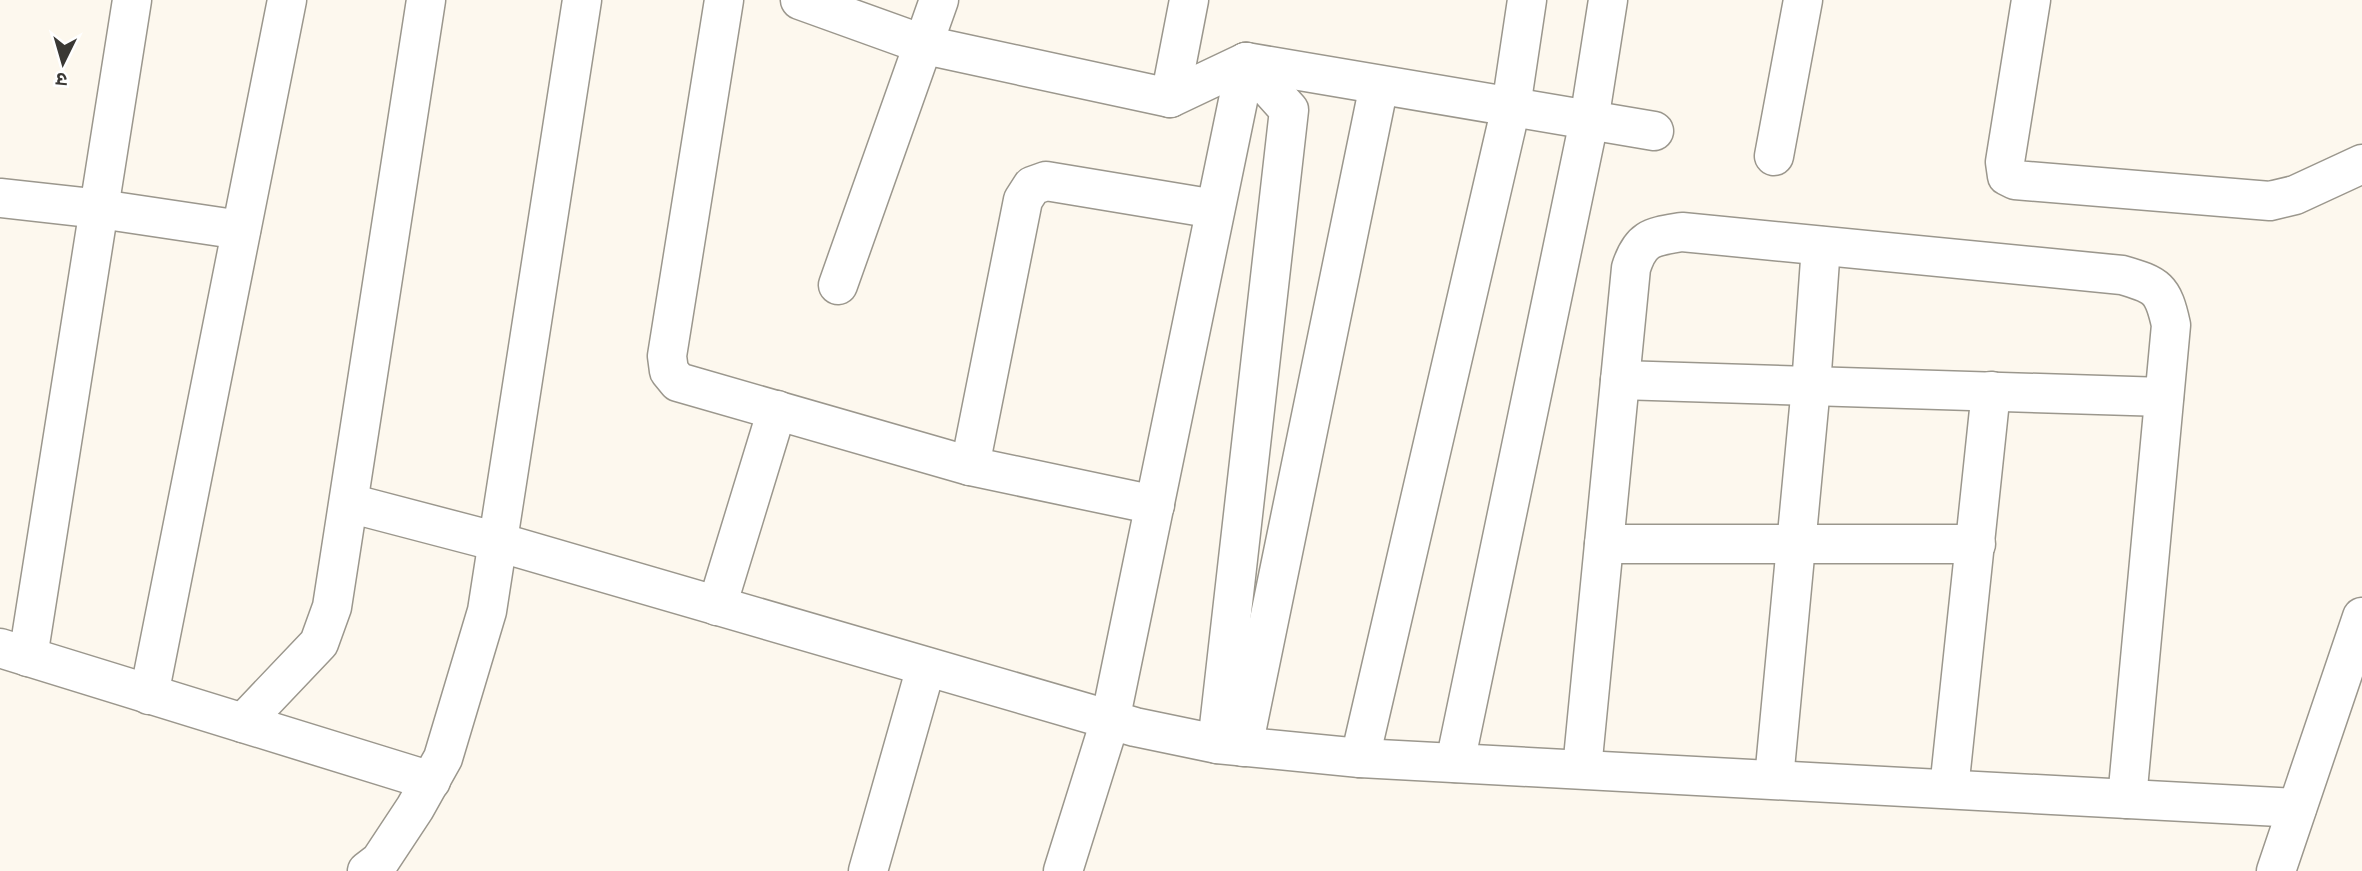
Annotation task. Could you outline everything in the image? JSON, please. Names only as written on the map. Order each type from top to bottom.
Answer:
[{"type":"street","points":[[132,0],[100,209],[14,652],[431,781]]},
{"type":"street","points":[[149,695],[287,0]]},
{"type":"street","points":[[243,723],[319,643],[332,607],[426,0]]},
{"type":"street","points":[[367,871],[380,861],[443,758],[487,611],[582,0]]},
{"type":"street","points":[[724,0],[667,356],[669,371],[678,382],[970,466],[1155,505]]},
{"type":"street","points":[[800,0],[925,44],[1170,98],[1246,62],[1654,131]]},
{"type":"street","points":[[838,285],[939,0]]},
{"type":"street","points":[[1170,98],[1189,0]]},
{"type":"street","points":[[1360,758],[1511,107],[1527,0]]},
{"type":"street","points":[[1455,763],[1589,121],[1608,0]]},
{"type":"street","points":[[1774,156],[1803,0]]},
{"type":"street","points":[[2031,0],[2005,162],[2007,176],[2015,180],[2270,201],[2295,195],[2362,164]]},
{"type":"street","points":[[1063,871],[1110,721],[1246,62]]},
{"type":"street","points":[[1230,746],[1289,110],[1246,62]]},
{"type":"street","points":[[1230,746],[1379,85]]},
{"type":"street","points":[[970,466],[1023,200],[1032,186],[1046,181],[1215,209]]},
{"type":"street","points":[[0,198],[100,209],[241,230]]},
{"type":"street","points":[[1583,769],[1631,268],[1637,249],[1653,236],[1682,232],[2122,275],[2147,282],[2165,298],[2171,325],[2127,799]]},
{"type":"street","points":[[1774,779],[1811,386],[1821,246]]},
{"type":"street","points":[[1620,380],[2164,397]]},
{"type":"street","points":[[1949,789],[1991,391]]},
{"type":"street","points":[[717,606],[777,410]]},
{"type":"street","points":[[349,503],[498,542],[1110,721],[1230,746],[1360,758],[2297,808]]},
{"type":"street","points":[[1604,544],[1976,544]]},
{"type":"street","points":[[2276,871],[2362,617]]},
{"type":"street","points":[[868,871],[926,667]]}]
